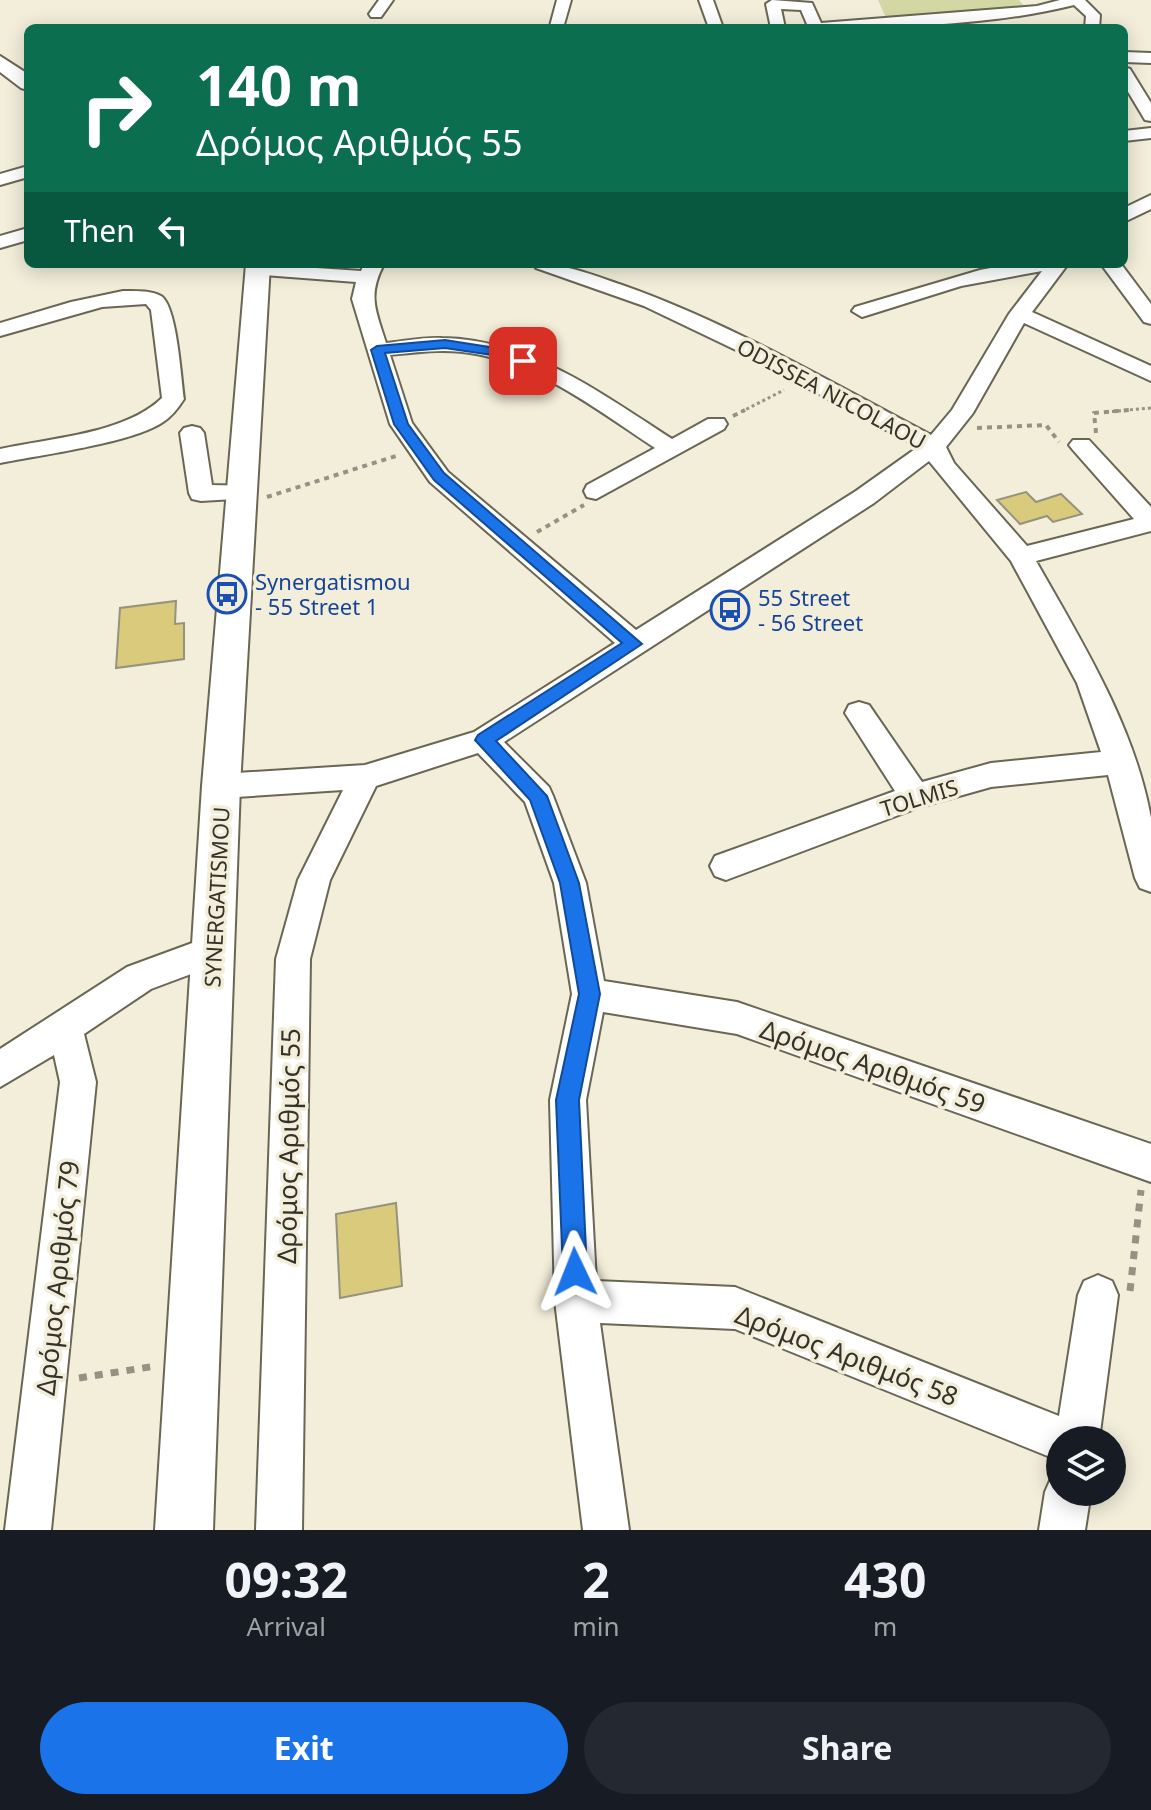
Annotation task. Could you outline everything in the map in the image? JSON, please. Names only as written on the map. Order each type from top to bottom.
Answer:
[{"type":"main road","points":[[0,62],[24,81]]},
{"type":"main road","name":"SYNERGATISMOU","points":[[184,1530],[221,786],[258,268]]},
{"type":"street","points":[[376,14],[386,0]]},
{"type":"street","points":[[558,24],[564,0]]},
{"type":"street","points":[[706,0],[715,24]]},
{"type":"street","points":[[865,24],[1037,10],[1073,1],[1093,15],[1092,24]]},
{"type":"street","points":[[777,24],[773,4],[778,3],[807,6],[814,24]]},
{"type":"street","points":[[1128,57],[1151,58]]},
{"type":"street","points":[[1128,79],[1151,116]]},
{"type":"street","points":[[1128,136],[1151,133]]},
{"type":"street","points":[[0,180],[24,172]]},
{"type":"street","points":[[1128,214],[1151,201]]},
{"type":"street","points":[[0,242],[24,235]]},
{"type":"street","points":[[286,268],[371,271],[362,299],[401,424],[439,477],[634,644]]},
{"type":"street","name":"ODISSEA NICOLAOU","points":[[554,268],[651,302],[807,379],[941,438],[944,466],[1021,556],[1091,683],[1120,762],[1151,878]]},
{"type":"street","points":[[862,311],[936,285],[1019,268]]},
{"type":"street","points":[[221,786],[365,777],[484,740],[865,497],[941,438],[962,413],[1019,314],[1053,268]]},
{"type":"street","points":[[1114,268],[1151,318]]},
{"type":"street","points":[[0,330],[99,302],[133,296],[152,300],[161,310],[173,399],[155,417],[124,430],[0,456]]},
{"type":"street","points":[[1019,314],[1056,328],[1151,374]]},
{"type":"street","points":[[377,350],[445,344],[502,353],[545,369],[670,448]]},
{"type":"street","points":[[596,491],[716,424]]},
{"type":"street","points":[[192,433],[201,493],[242,499]]},
{"type":"street","points":[[1021,556],[1151,523],[1081,445]]},
{"type":"street","points":[[859,713],[915,796]]},
{"type":"street","points":[[484,740],[538,796],[570,883],[589,994],[568,1100],[576,1301],[606,1530]]},
{"type":"street","name":"TOLMIS","points":[[726,866],[915,796],[991,775],[1120,762]]},
{"type":"street","name":"Δρόμος Αριθμός 55","points":[[279,1530],[293,959],[314,880],[365,777]]},
{"type":"street","points":[[0,1070],[139,978],[214,950]]},
{"type":"street","name":"Δρόμος Αριθμός 59","points":[[589,994],[737,1018],[1148,1162]]},
{"type":"street","name":"Δρόμος Αριθμός 79","points":[[28,1530],[78,1082],[65,1027]]},
{"type":"street","points":[[1079,1426],[1098,1295]]},
{"type":"street","name":"Δρόμος Αριθμός 58","points":[[576,1301],[735,1308],[1046,1433]]},
{"type":"street","points":[[1062,1530],[1066,1506]]},
{"type":"path","points":[[716,424],[807,379]]},
{"type":"path","points":[[941,438],[1046,425],[1059,442],[1081,445],[1097,440],[1094,413],[1151,408]]},
{"type":"path","points":[[242,499],[419,449]]},
{"type":"path","points":[[517,544],[596,499],[596,491]]},
{"type":"path","points":[[1098,1295],[1130,1295],[1148,1162]]},
{"type":"path","points":[[45,1384],[192,1360]]},
{"type":"green space","points":[[878,0],[1019,0],[1026,8],[887,20]]},
{"type":"building","points":[[1026,492],[1036,502],[1061,494],[1082,514],[1053,522],[1047,516],[1020,524],[997,500]]},
{"type":"building","points":[[176,601],[175,624],[184,623],[184,659],[116,668],[120,608]]},
{"type":"building","points":[[396,1203],[402,1286],[340,1298],[336,1214]]},
{"type":"place","name":"Synergatismou - 55 Street 1","points":[[227,594]]},
{"type":"place","name":"55 Street - 56 Street","points":[[730,610]]},
{"type":"route","points":[[523,361],[502,353],[445,344],[377,350],[401,424],[439,477],[634,644],[484,740],[538,796],[570,883],[589,994],[568,1100],[575,1272]]}]
